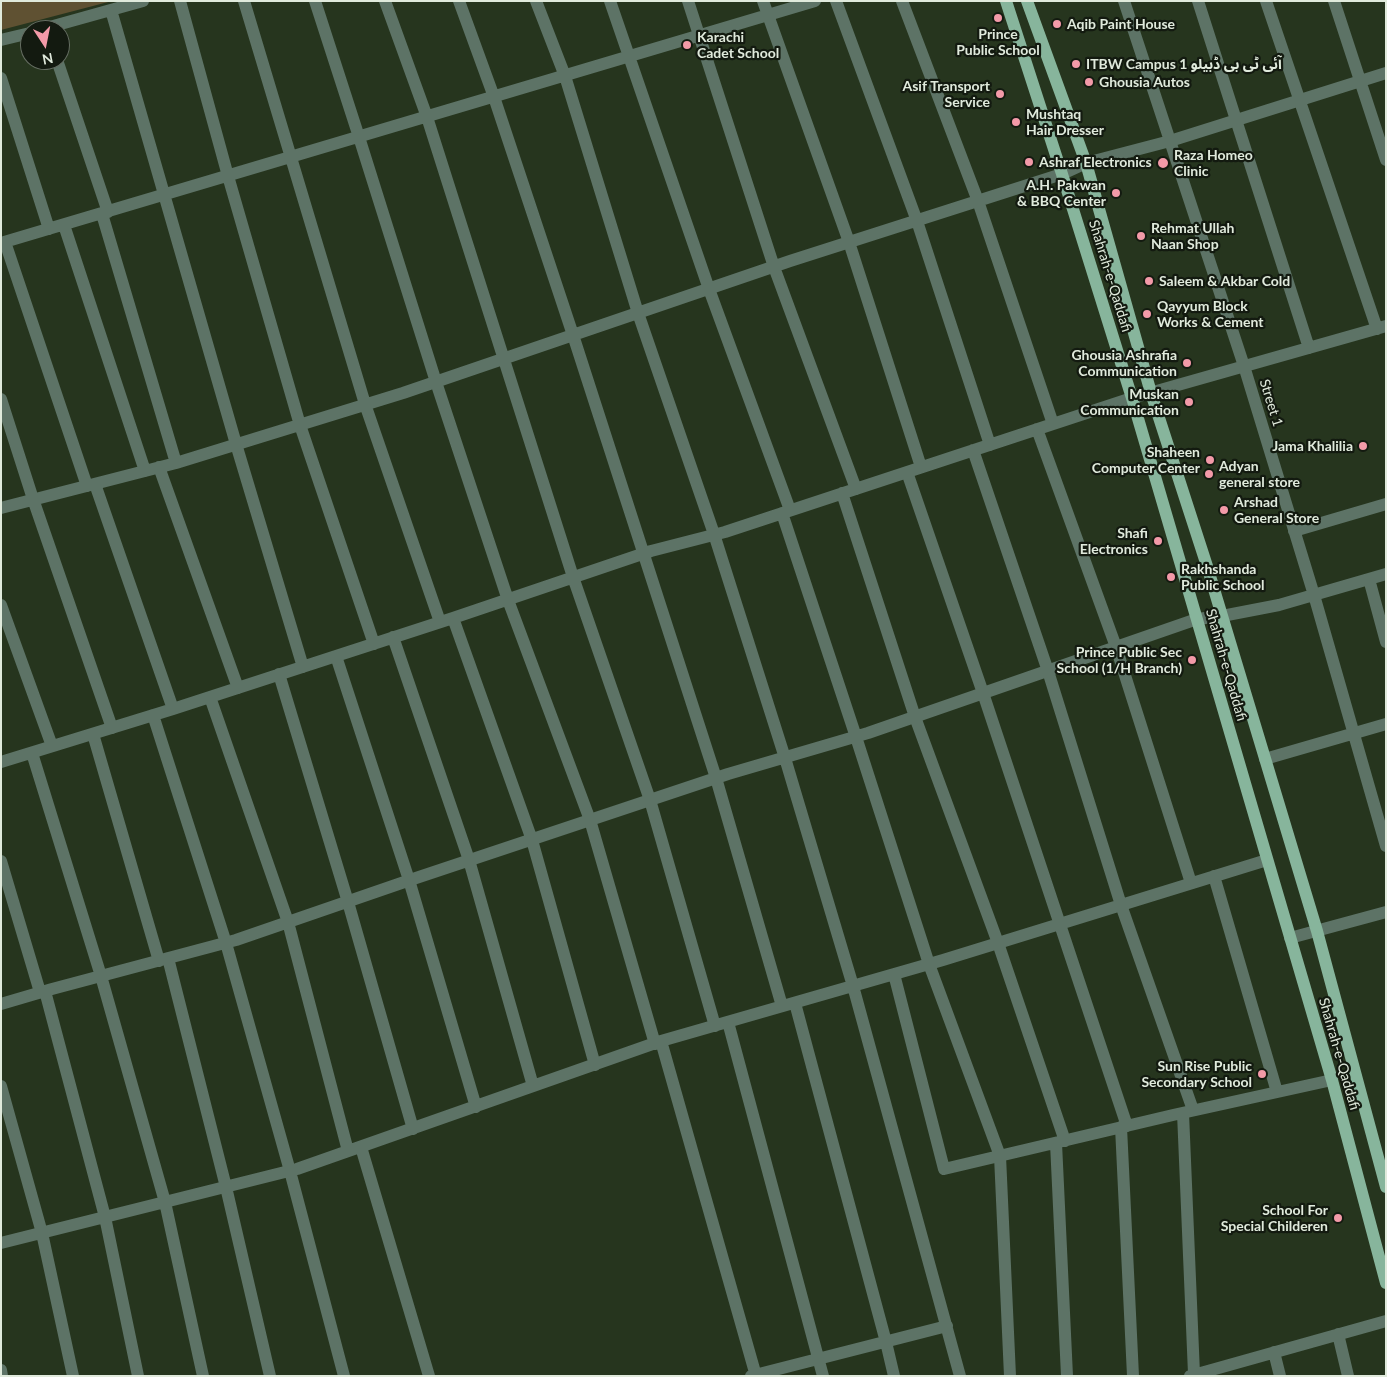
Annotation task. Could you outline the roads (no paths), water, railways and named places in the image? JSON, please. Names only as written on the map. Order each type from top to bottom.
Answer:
[{"type":"main road","name":"Shahrah-e-Qaddafi","points":[[1006,1],[1132,398],[1332,1080],[1386,1283]]},
{"type":"main road","name":"Shahrah-e-Qaddafi","points":[[1028,1],[1086,164],[1151,393],[1222,616],[1317,931],[1386,1187]]},
{"type":"street","points":[[70,22],[144,1]]},
{"type":"street","points":[[180,1],[300,425],[374,644]]},
{"type":"street","points":[[244,1],[365,404],[446,620],[532,840],[595,1065]]},
{"type":"street","points":[[315,1],[436,382],[508,600],[590,820],[658,1042],[754,1375],[947,1326]]},
{"type":"street","points":[[385,1],[427,117],[573,577],[650,800],[716,1026]]},
{"type":"street","points":[[459,1],[494,97],[573,335],[716,778],[782,1006]]},
{"type":"street","points":[[536,1],[564,76],[638,313],[714,534],[785,758],[853,986],[960,1376]]},
{"type":"street","points":[[610,1],[786,512],[928,964],[1000,1156],[1010,1376]]},
{"type":"street","points":[[688,1],[774,267],[856,488]]},
{"type":"street","points":[[763,1],[849,242],[921,467]]},
{"type":"street","points":[[173,709],[3,243],[815,1]]},
{"type":"street","points":[[836,1],[917,221],[990,445]]},
{"type":"street","points":[[902,1],[978,201],[1053,424]]},
{"type":"street","name":"Street 1","points":[[1124,1],[1244,366],[1314,595],[1385,843]]},
{"type":"street","points":[[1198,1],[1309,348]]},
{"type":"street","points":[[1,762],[393,638],[643,554],[786,512],[1132,398],[1381,327],[1266,1]]},
{"type":"street","points":[[1334,1],[1386,160]]},
{"type":"street","points":[[111,10],[236,444],[303,667]]},
{"type":"street","points":[[1,40],[20,35]]},
{"type":"street","points":[[60,70],[105,213],[176,463]]},
{"type":"street","points":[[1,508],[176,463],[300,425],[436,382],[849,242],[1062,174],[1086,164],[1170,141],[1386,73]]},
{"type":"street","points":[[1,78],[49,229]]},
{"type":"street","points":[[64,225],[145,471]]},
{"type":"street","points":[[1,399],[112,728]]},
{"type":"street","points":[[1037,429],[1116,647],[1191,884]]},
{"type":"street","points":[[973,450],[1048,671],[1188,1112],[1192,1375],[1216,1372],[1274,1352],[1386,1321]]},
{"type":"street","points":[[159,467],[238,688]]},
{"type":"street","points":[[907,472],[983,694],[1124,1127],[1133,1376]]},
{"type":"street","points":[[842,493],[916,717],[998,943],[1060,1142],[1067,1376]]},
{"type":"street","points":[[1294,531],[1386,504]]},
{"type":"street","points":[[1,1004],[226,943],[716,778],[856,737],[916,717],[1197,619],[1279,605],[1386,574]]},
{"type":"street","points":[[1368,579],[1386,642]]},
{"type":"street","points":[[1,605],[52,746]]},
{"type":"street","points":[[393,638],[469,860],[533,1086]]},
{"type":"street","points":[[336,656],[409,880],[476,1106]]},
{"type":"street","points":[[278,674],[348,902],[414,1128]]},
{"type":"street","points":[[210,697],[288,922],[348,1151]]},
{"type":"street","points":[[153,715],[226,943],[290,1171],[344,1376]]},
{"type":"street","points":[[1265,759],[1386,724]]},
{"type":"street","points":[[93,734],[164,959],[226,1187],[270,1376]]},
{"type":"street","points":[[32,752],[101,976],[165,1202],[203,1376]]},
{"type":"street","points":[[1,1243],[290,1171],[658,1042],[928,964],[1267,860]]},
{"type":"street","points":[[1,861],[42,992],[105,1217],[138,1376]]},
{"type":"street","points":[[1214,876],[1277,1092]]},
{"type":"street","points":[[1290,938],[1386,912]]},
{"type":"street","points":[[894,974],[944,1169],[1332,1080]]},
{"type":"street","points":[[795,1003],[894,1376]]},
{"type":"street","points":[[728,1022],[824,1376]]},
{"type":"street","points":[[1,1086],[42,1233],[73,1376]]},
{"type":"street","points":[[361,1147],[429,1376]]},
{"type":"street","points":[[1338,1334],[1348,1376]]},
{"type":"street","points":[[1274,1352],[1280,1376]]},
{"type":"street","points":[[1,1370],[2,1376]]},
{"type":"place","name":"Prince Public School","points":[[998,18]]},
{"type":"place","name":"Aqib Paint House","points":[[1057,24]]},
{"type":"place","name":"Karachi Cadet School","points":[[687,45]]},
{"type":"place","name":"ITBW Campus 1 آئی ٹی بی ڈبیلو","points":[[1076,64]]},
{"type":"place","name":"Ghousia Autos","points":[[1089,82]]},
{"type":"place","name":"Asif Transport Service","points":[[1000,94]]},
{"type":"place","name":"Mushtaq Hair Dresser","points":[[1016,122]]},
{"type":"place","name":"Ashraf Electronics","points":[[1029,162]]},
{"type":"place","name":"Raza Homeo Clinic","points":[[1163,163]]},
{"type":"place","name":"A.H. Pakwan & BBQ Center","points":[[1116,193]]},
{"type":"place","name":"Rehmat Ullah Naan Shop","points":[[1141,236]]},
{"type":"place","name":"Saleem & Akbar Cold","points":[[1149,281]]},
{"type":"place","name":"Qayyum Block Works & Cement","points":[[1147,314]]},
{"type":"place","name":"Ghousia Ashrafia Communication","points":[[1187,363]]},
{"type":"place","name":"Muskan Communication","points":[[1189,402]]},
{"type":"place","name":"Jama Khalilia","points":[[1363,446]]},
{"type":"place","name":"Shaheen Computer Center","points":[[1210,460]]},
{"type":"place","name":"Adyan general store","points":[[1209,474]]},
{"type":"place","name":"Arshad General Store","points":[[1224,510]]},
{"type":"place","name":"Shafi Electronics","points":[[1158,541]]},
{"type":"place","name":"Rakhshanda Public School","points":[[1171,577]]},
{"type":"place","name":"Prince Public Sec School (1/H Branch)","points":[[1192,660]]},
{"type":"place","name":"Sun Rise Public Secondary School","points":[[1262,1074]]},
{"type":"place","name":"School For Special Childeren","points":[[1338,1218]]}]
